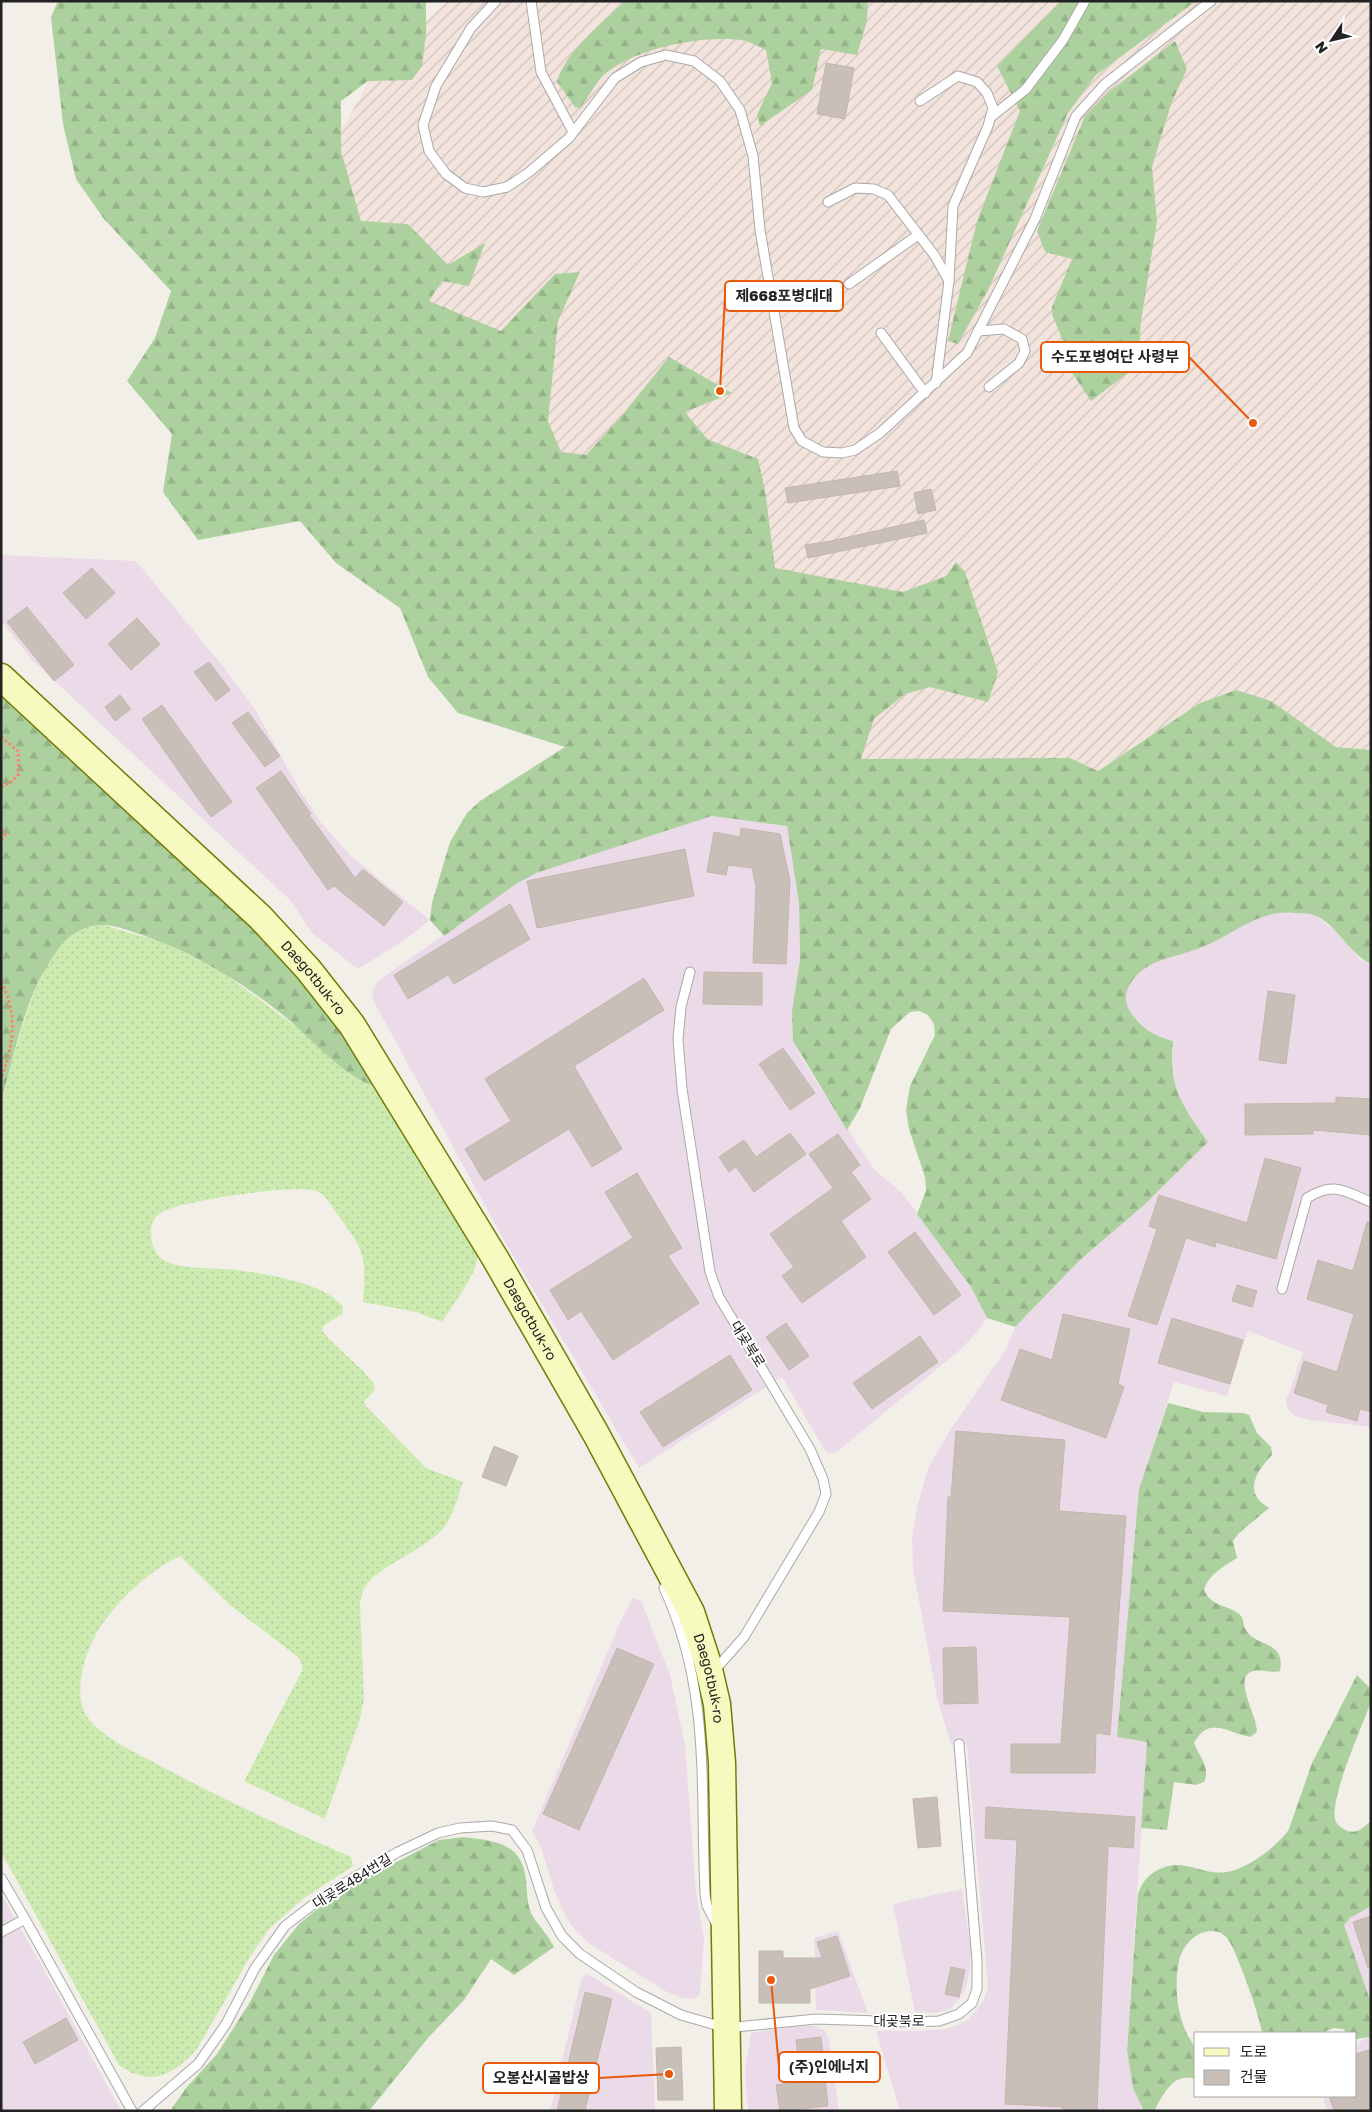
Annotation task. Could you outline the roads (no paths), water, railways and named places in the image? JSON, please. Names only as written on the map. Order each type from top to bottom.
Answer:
[{"type":"street","name":"Daegotbuk-ro","points":[[1,677],[261,918],[308,970],[352,1025],[495,1258],[596,1434],[660,1568],[692,1612],[711,1675],[717,1704],[722,1763],[728,2111]]},
{"type":"lane","points":[[496,1],[471,28],[436,86],[423,125],[429,151],[446,174],[465,188],[483,192],[507,187],[528,173],[573,132],[615,78],[641,62],[666,55],[694,61],[720,81],[740,110],[753,156],[760,230],[794,428],[802,441],[823,452],[842,453],[856,450],[880,433],[967,353],[1035,219],[1076,116],[1105,84],[1211,1]]},
{"type":"lane","points":[[530,1],[541,72],[573,132]]},
{"type":"lane","points":[[990,117],[1026,88],[1063,40],[1085,1]]},
{"type":"lane","points":[[920,100],[958,76],[977,82],[987,93],[993,108],[953,206],[950,281],[936,383]]},
{"type":"lane","points":[[828,202],[854,188],[874,189],[888,195],[935,256],[950,281]]},
{"type":"lane","points":[[848,284],[918,235]]},
{"type":"lane","points":[[978,331],[1004,329],[1022,339],[1025,350],[1019,363],[989,387]]},
{"type":"lane","points":[[882,334],[925,393]]},
{"type":"lane","name":"대곶북로","points":[[690,972],[681,1007],[678,1039],[682,1089],[710,1272],[719,1297],[810,1448],[823,1479],[826,1494],[819,1512],[744,1637],[711,1675]]},
{"type":"lane","points":[[1282,1290],[1307,1198],[1321,1189],[1336,1188],[1371,1202]]},
{"type":"lane","points":[[660,1568],[694,1682],[702,1739],[705,1894],[712,1918],[724,1935]]},
{"type":"lane","name":"대곶북로","points":[[580,1954],[636,1992],[681,2015],[726,2028],[816,2019],[939,2021],[959,2014],[972,2003],[977,1989],[977,1961],[959,1744]]},
{"type":"lane","name":"대곶로484번길","points":[[143,2111],[198,2064],[226,2024],[255,1968],[285,1926],[328,1893],[398,1852],[438,1833],[460,1828],[492,1826],[512,1830],[527,1850],[546,1908],[562,1936],[580,1954]]},
{"type":"lane","points":[[1,1878],[132,2111]]},
{"type":"lane","points":[[1,1932],[25,1919]]},
{"type":"place","name":"제668포병대대","points":[[720,391]]},
{"type":"place","name":"수도포병여단 사령부","points":[[1253,423]]},
{"type":"place","name":"(주)인에너지","points":[[771,1980]]},
{"type":"place","name":"오봉산시골밥상","points":[[669,2074]]}]
